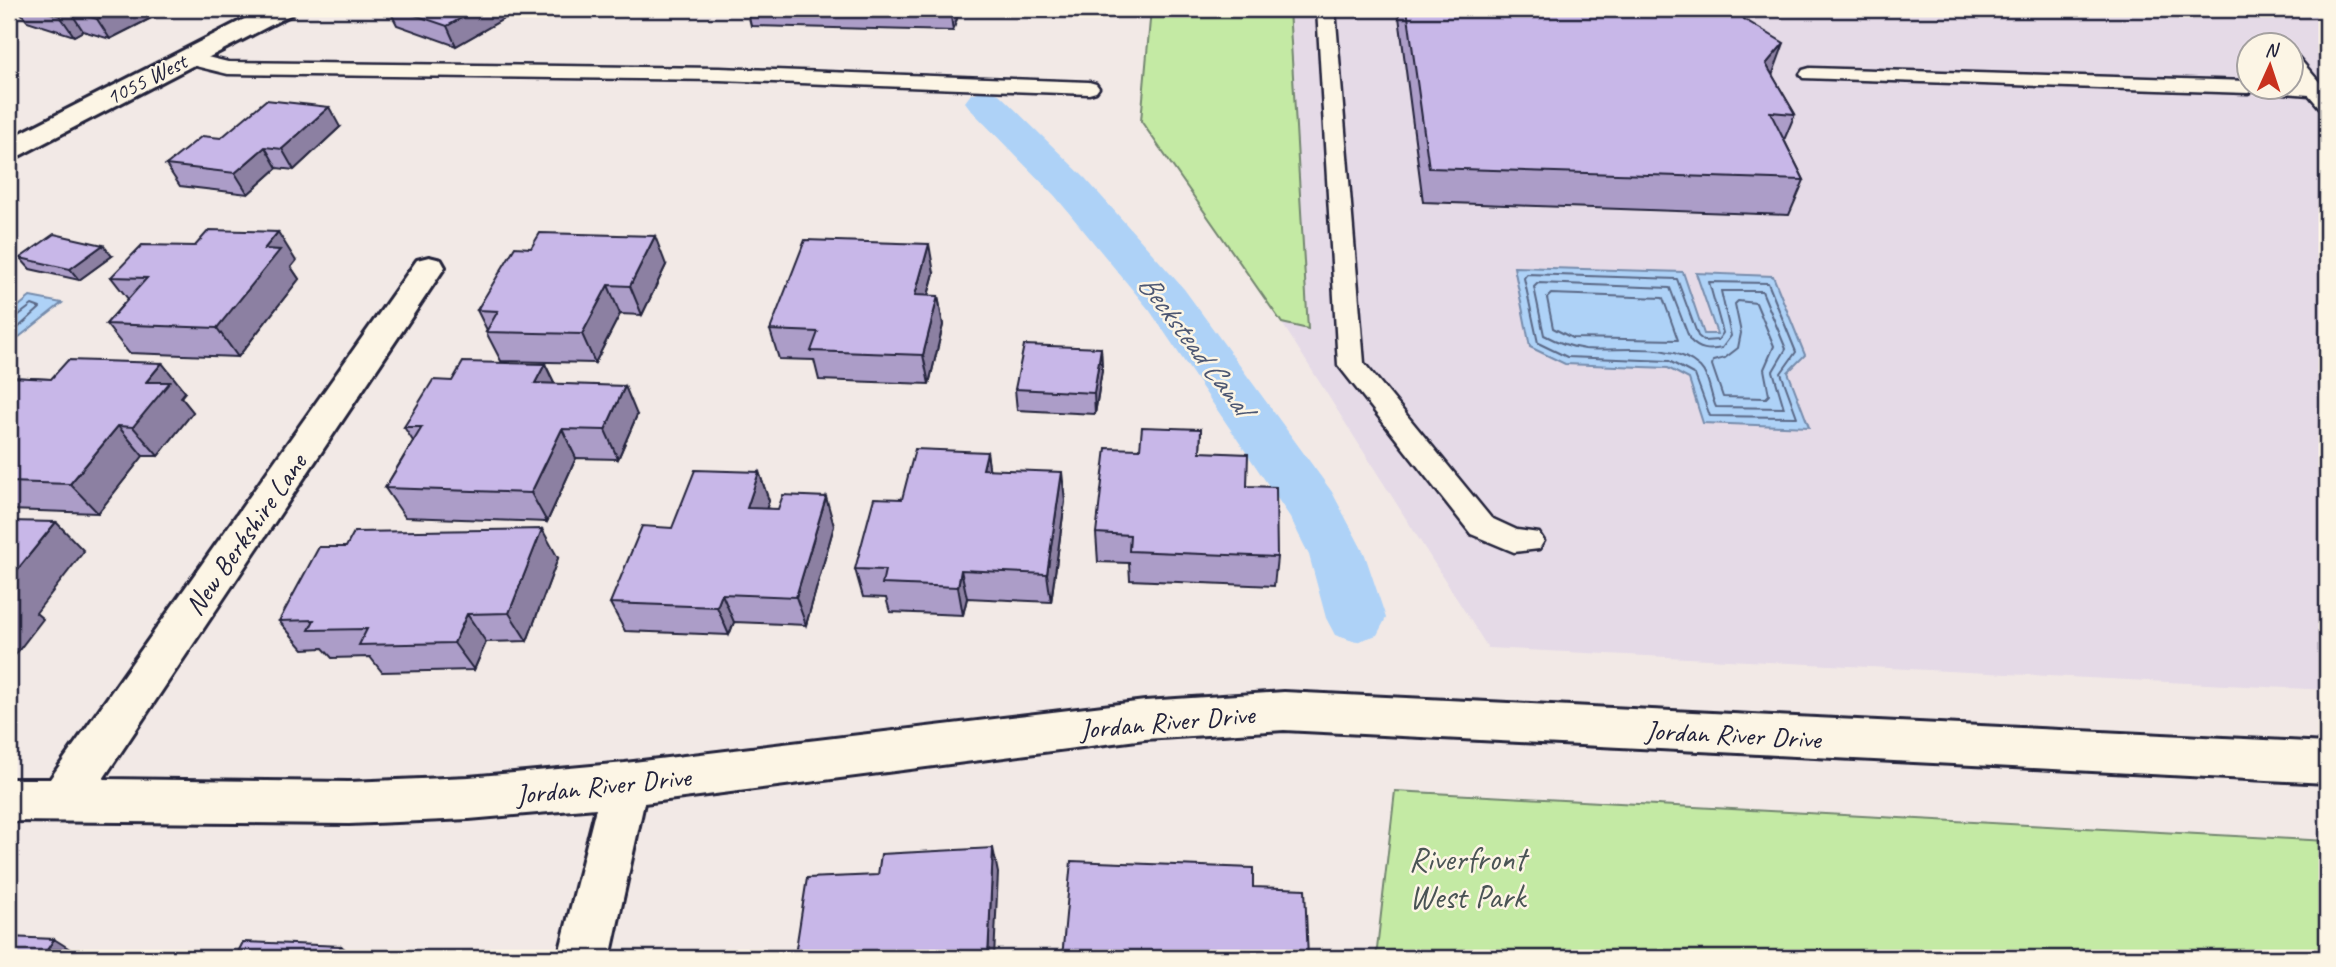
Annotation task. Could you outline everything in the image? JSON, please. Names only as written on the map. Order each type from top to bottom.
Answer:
[{"type":"street","name":"1055 West","points":[[9,150],[283,9]]},
{"type":"street","name":"New Berkshire Lane","points":[[61,802],[429,267]]},
{"type":"street","name":"Jordan River Drive","points":[[9,800],[349,803],[469,798],[625,785],[1144,720],[1284,711],[2327,763]]},
{"type":"street","points":[[584,958],[625,785]]},
{"type":"lane","points":[[1326,9],[1351,365],[1481,526],[1514,541],[1529,541]]},
{"type":"lane","points":[[186,58],[228,68],[719,74],[1089,88]]},
{"type":"lane","points":[[1810,74],[2234,87]]},
{"type":"lane","points":[[2304,74],[2323,94]]},
{"type":"lane","points":[[2304,92],[2323,94]]},
{"type":"shaded area","points":[[1151,9],[2327,9],[2327,690],[1488,648],[1282,323],[1141,121]]},
{"type":"green space","points":[[1151,9],[1289,9],[1308,329],[1282,323],[1141,121]]},
{"type":"green space","name":"Riverfront West Park","points":[[1395,791],[2327,841],[2327,958],[1376,958]]},
{"type":"water","points":[[1514,267],[1683,272],[1704,334],[1717,334],[1696,273],[1773,276],[1805,355],[1788,372],[1809,427],[1703,423],[1689,379],[1668,368],[1565,364],[1530,347]]},
{"type":"water","points":[[30,297],[62,303],[9,345],[9,314]]},
{"type":"building","points":[[37,9],[118,9],[97,19],[70,11],[60,16]]},
{"type":"building","points":[[397,9],[477,9],[447,26]]},
{"type":"building","points":[[1407,9],[1739,9],[1744,19],[1784,43],[1766,64],[1795,114],[1770,112],[1804,180],[1429,168]]},
{"type":"building","points":[[266,100],[329,107],[282,149],[265,147],[235,173],[166,165],[202,136],[221,138]]},
{"type":"building","points":[[209,230],[278,232],[264,249],[280,250],[217,328],[106,324],[147,278],[111,277],[142,245],[195,246]]},
{"type":"building","points":[[540,233],[655,236],[630,286],[608,285],[582,334],[486,332],[498,311],[477,310],[515,247],[531,248]]},
{"type":"building","points":[[54,234],[103,245],[70,269],[20,258]]},
{"type":"building","points":[[805,240],[929,244],[915,295],[938,296],[923,355],[811,351],[818,332],[770,330]]},
{"type":"building","points":[[1024,345],[1101,348],[1094,393],[1015,389]]},
{"type":"building","points":[[68,360],[162,363],[146,382],[170,382],[133,427],[118,426],[70,484],[9,482],[9,377],[51,379]]},
{"type":"building","points":[[463,362],[545,364],[535,383],[625,386],[605,430],[562,429],[531,493],[385,488],[422,427],[404,427],[433,380],[452,381]]},
{"type":"building","points":[[1142,427],[1201,429],[1200,452],[1248,454],[1247,486],[1276,487],[1277,557],[1129,551],[1130,535],[1096,533],[1106,448],[1140,449]]},
{"type":"building","points":[[915,449],[987,452],[983,469],[1062,472],[1047,574],[961,570],[958,587],[882,584],[885,570],[855,569],[874,498],[902,499]]},
{"type":"building","points":[[695,470],[759,472],[747,508],[778,509],[783,495],[826,497],[796,597],[722,594],[717,607],[610,603],[642,526],[672,528]]},
{"type":"building","points":[[9,521],[56,522],[9,580]]},
{"type":"building","points":[[542,529],[509,613],[467,614],[454,643],[359,645],[367,629],[309,630],[314,620],[279,621],[319,547],[346,547],[354,532]]},
{"type":"building","points":[[993,848],[988,958],[744,958],[795,955],[807,878],[878,875],[881,854]]},
{"type":"building","points":[[1071,861],[1253,868],[1253,887],[1305,889],[1308,958],[1062,958]]},
{"type":"building","points":[[9,937],[54,939],[42,958],[9,958]]},
{"type":"building","points":[[243,942],[341,946],[336,958],[150,958],[154,951],[237,954]]},
{"type":"waterway","name":"Beckstead Canal","points":[[985,102],[1070,187],[1167,300],[1313,507],[1337,555],[1356,618]]}]
